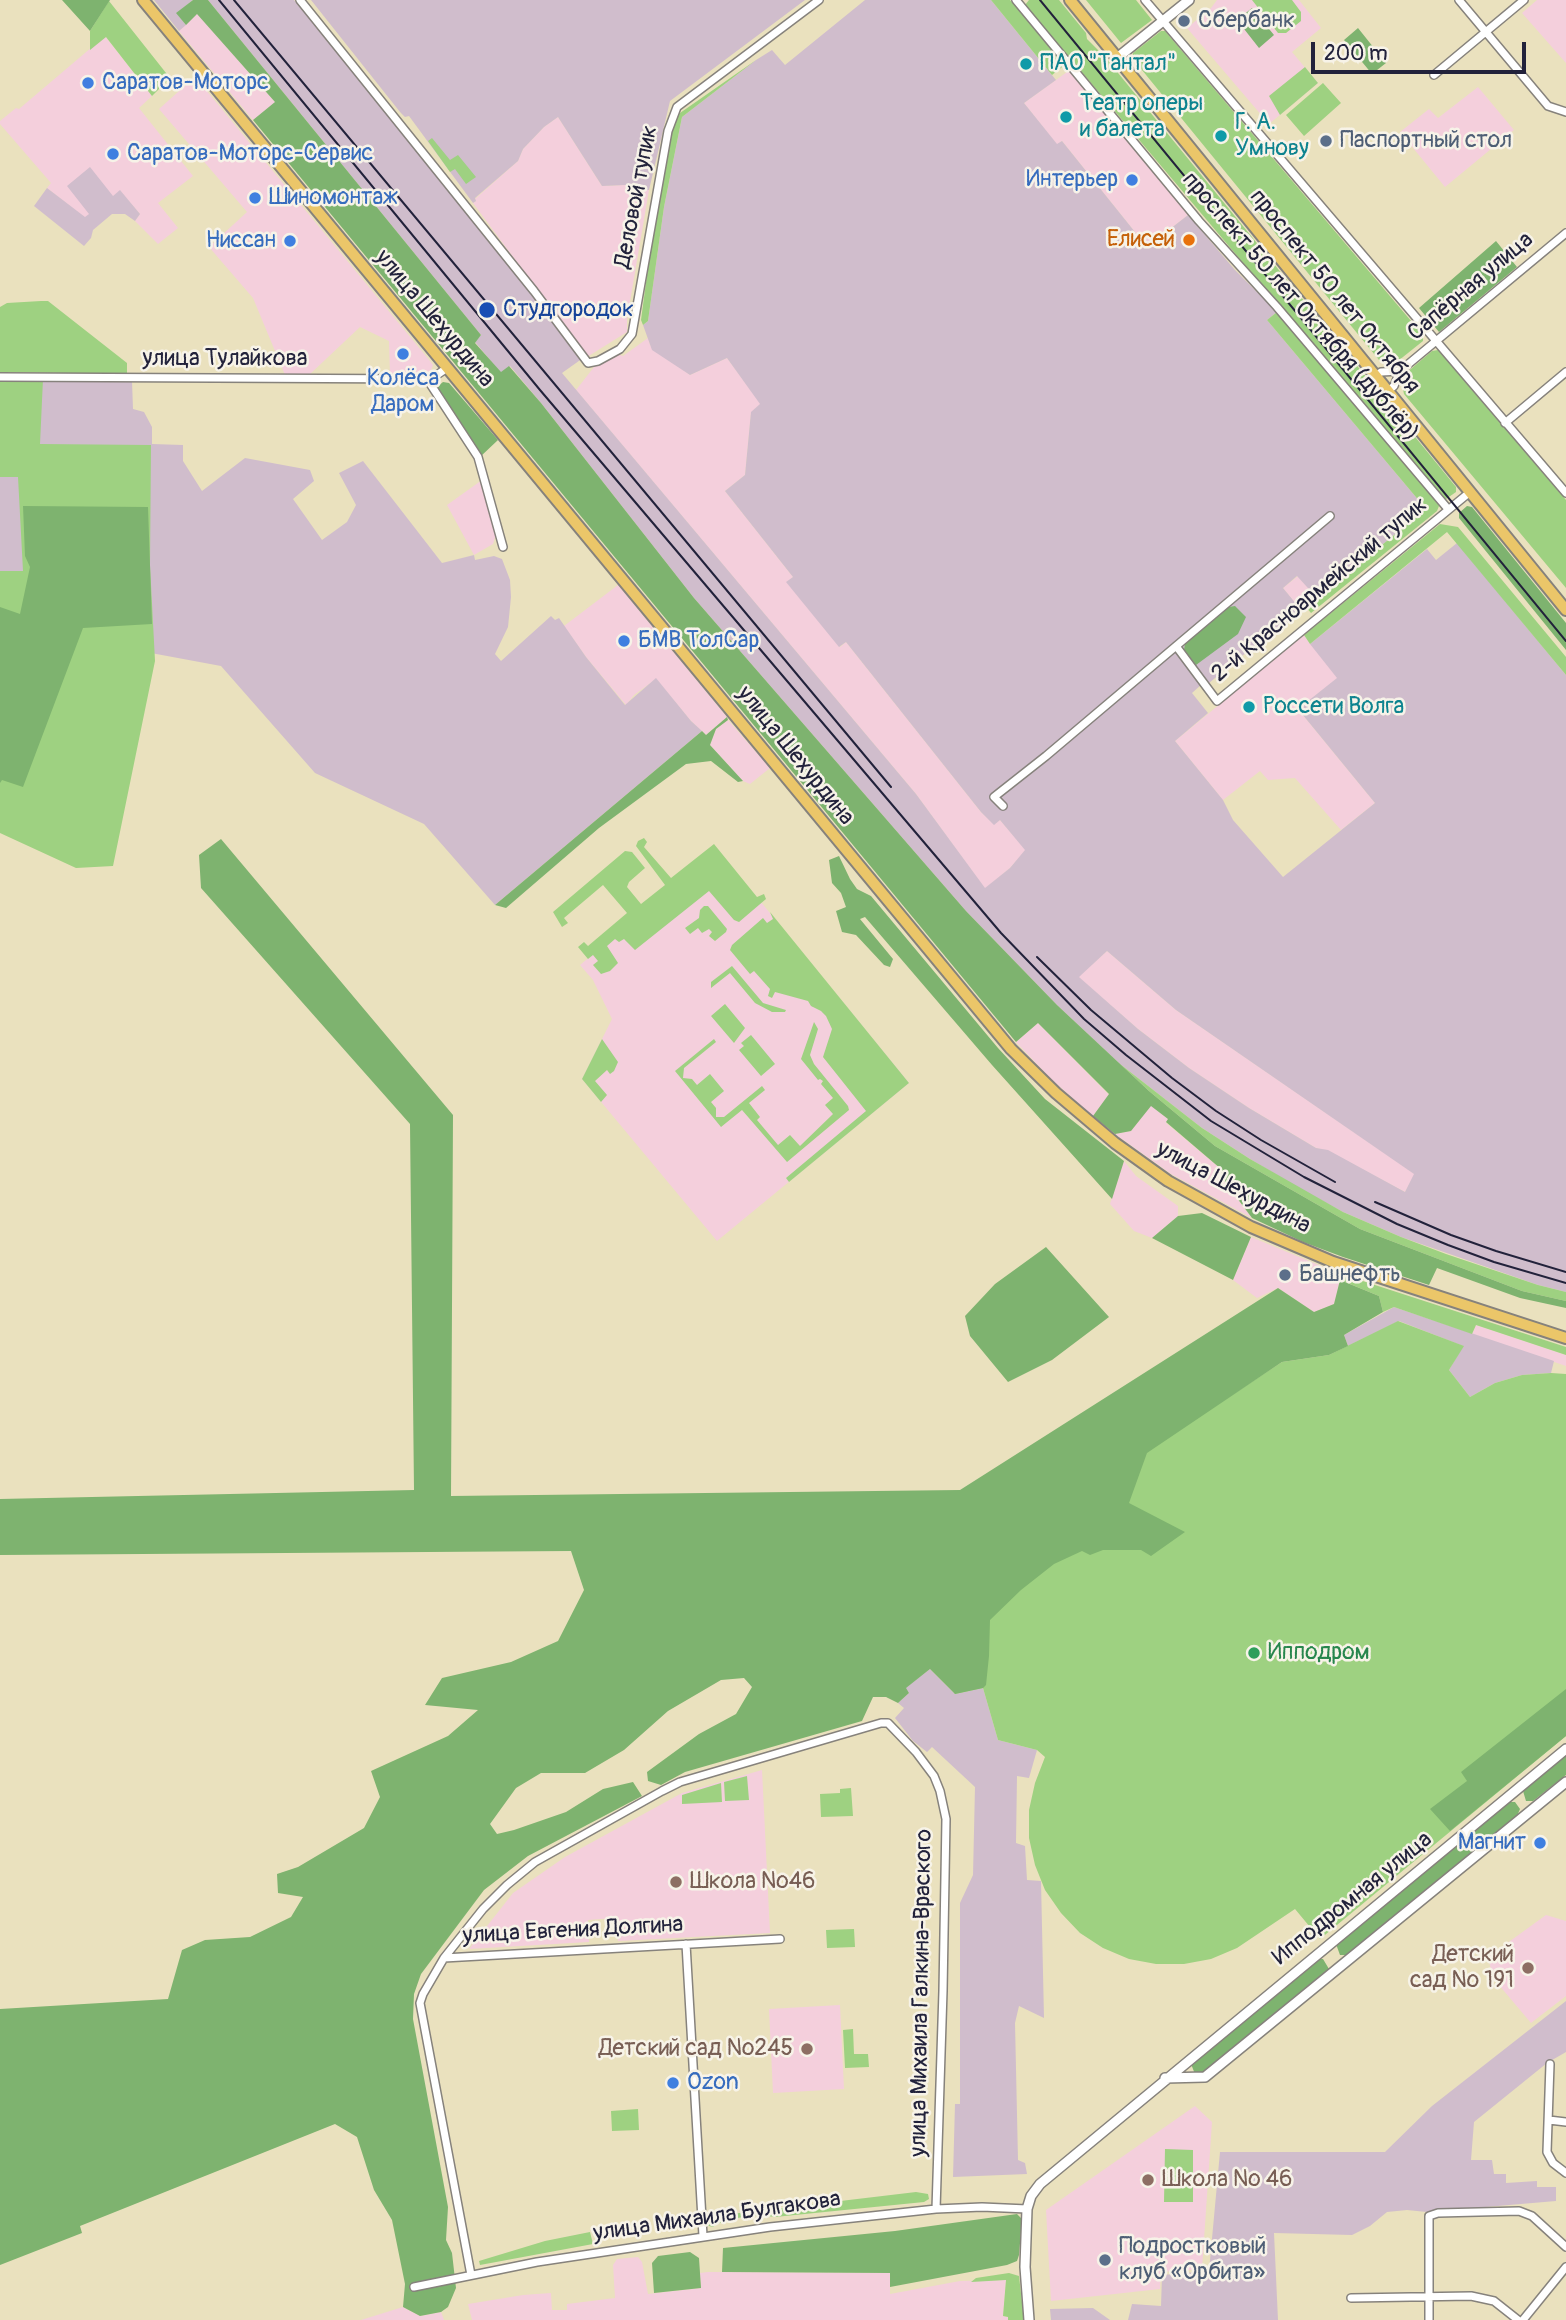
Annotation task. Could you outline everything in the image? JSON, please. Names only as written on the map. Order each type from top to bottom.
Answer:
[{"type":"main road","name":"улица Шехурдина","points":[[143,0],[1011,1049],[1088,1122],[1168,1181],[1285,1243],[1333,1262],[1566,1338]]},
{"type":"main road","name":"проспект 50 лет Октября","points":[[1070,0],[1566,610]]},
{"type":"street","name":"Деловой тупик","points":[[300,0],[534,290],[588,363],[598,361],[620,349],[632,334],[668,131],[677,107],[819,0]]},
{"type":"street","name":"проспект 50 лет Октября (дублёр)","points":[[1016,0],[1199,221],[1277,307],[1448,509]]},
{"type":"street","points":[[1145,0],[1566,493]]},
{"type":"street","points":[[1117,58],[1189,0]]},
{"type":"street","points":[[1459,0],[1548,106],[1566,112]]},
{"type":"street","points":[[1434,75],[1524,0]]},
{"type":"street","name":"Сапёрная улица","points":[[1388,391],[1394,386],[1400,371],[1566,233]]},
{"type":"street","points":[[447,368],[430,379],[431,385],[474,448],[503,547]]},
{"type":"street","name":"Сапёрная улица","points":[[1376,376],[1381,372],[1400,371]]},
{"type":"street","points":[[1505,423],[1566,372]]},
{"type":"street","name":"улица Тулайкова","points":[[0,377],[430,379]]},
{"type":"street","name":"2-й Красноармейский тупик","points":[[1175,646],[1217,701],[1470,492]]},
{"type":"street","points":[[1003,806],[994,797],[1330,516]]},
{"type":"street","name":"улица Михаила Галкина-Враского","points":[[444,1958],[483,1909],[535,1862],[662,1791],[680,1782],[888,1723],[930,1771],[940,1791],[946,1819],[944,1982],[936,2209]]},
{"type":"street","name":"Ипподромная улица","points":[[1029,2320],[1024,2267],[1027,2208],[1031,2196],[1040,2184],[1566,1749]]},
{"type":"street","name":"Ипподромная улица","points":[[1165,2078],[1205,2077],[1566,1782]]},
{"type":"street","name":"улица Евгения Долгина","points":[[471,2275],[421,2017],[422,1994],[444,1958],[780,1939]]},
{"type":"street","points":[[686,1944],[703,2236]]},
{"type":"street","points":[[1550,2064],[1549,2157],[1566,2173]]},
{"type":"street","points":[[1549,2120],[1566,2122]]},
{"type":"street","name":"улица Михаила Булгакова","points":[[414,2287],[615,2249],[770,2227],[936,2209],[1027,2208]]},
{"type":"street","points":[[1429,2320],[1429,2216],[1438,2213],[1519,2211],[1532,2216],[1566,2247]]},
{"type":"street","points":[[1351,2298],[1471,2296],[1494,2301],[1520,2320],[1566,2267]]},
{"type":"shaded area","points":[[154,0],[193,0],[177,13],[186,25],[179,31]]},
{"type":"shaded area","points":[[208,0],[294,0],[583,358],[562,373],[916,794],[985,888],[1010,868],[1025,850],[1000,820],[994,825],[981,812],[846,642],[839,647],[786,582],[793,577],[725,491],[745,475],[751,412],[760,404],[727,358],[690,375],[652,350],[643,325],[648,321],[664,207],[682,117],[772,50],[785,65],[865,0],[991,0],[1056,80],[1024,103],[1057,144],[1062,141],[1147,247],[1188,215],[1235,270],[1277,312],[1267,320],[1426,509],[1317,598],[1297,576],[1283,588],[1302,611],[1261,646],[1258,643],[1209,683],[1200,671],[1194,675],[1201,685],[1192,693],[1208,713],[1175,741],[1223,800],[1233,820],[1283,877],[1375,803],[1298,709],[1337,678],[1310,644],[1427,549],[1436,560],[1457,543],[1566,675],[1566,1292],[1538,1285],[1401,1237],[1343,1212],[1202,1128],[1120,1064],[1057,1005],[966,911],[694,598],[510,366],[501,373],[475,342],[481,335]],"holes":[[[1107,951],[1176,1010],[1414,1174],[1405,1192],[1328,1150],[1316,1148],[1249,1108],[1189,1068],[1138,1029],[1079,977]]]},
{"type":"shaded area","points":[[311,0],[805,0],[670,101],[649,190],[625,185],[602,186],[558,117],[544,127],[523,149],[518,161],[475,198],[473,203],[409,116],[405,117],[400,112]]},
{"type":"shaded area","points":[[1217,0],[1299,0],[1321,28],[1292,52],[1318,83],[1269,124],[1187,28]]},
{"type":"shaded area","points":[[1537,0],[1566,0],[1566,63],[1522,13]]},
{"type":"shaded area","points":[[197,13],[276,103],[253,120],[179,31]]},
{"type":"shaded area","points":[[105,36],[152,96],[139,108],[193,176],[158,203],[178,228],[158,244],[135,221],[140,214],[120,191],[85,218],[47,188],[51,183],[0,124],[0,121],[16,108],[19,109]]},
{"type":"shaded area","points":[[1067,72],[1072,72],[1188,215],[1147,247],[1062,141],[1057,145],[1024,103]]},
{"type":"shaded area","points":[[195,81],[206,90],[430,361],[433,365],[430,373],[390,375],[389,341],[360,327],[309,375],[285,375],[253,298],[209,247],[247,212],[159,109],[187,84]]},
{"type":"shaded area","points":[[1478,87],[1514,130],[1445,187],[1400,132],[1429,109],[1438,118]]},
{"type":"shaded area","points":[[558,117],[602,186],[625,185],[649,190],[627,332],[587,357],[473,203],[518,161],[523,149],[544,127]]},
{"type":"shaded area","points":[[90,167],[113,196],[120,190],[140,214],[135,221],[125,214],[112,214],[93,230],[91,238],[84,246],[34,206],[47,188],[85,217],[89,214],[67,186]]},
{"type":"shaded area","points":[[648,338],[650,345],[690,375],[727,358],[761,404],[751,413],[745,475],[725,491],[793,577],[787,582],[840,647],[846,642],[981,812],[994,824],[1000,820],[1026,850],[985,889],[916,794],[576,390],[594,367],[617,354],[623,356]]},
{"type":"shaded area","points":[[0,380],[132,381],[133,409],[144,412],[152,427],[152,444],[183,445],[183,461],[202,491],[245,458],[310,470],[314,481],[293,499],[322,540],[347,522],[356,505],[339,473],[363,461],[442,563],[474,555],[475,560],[494,556],[502,559],[510,580],[511,597],[508,627],[495,654],[501,661],[551,616],[555,620],[559,618],[625,705],[656,678],[702,731],[495,905],[424,824],[315,773],[221,666],[151,653],[30,567],[0,607]]},
{"type":"shaded area","points":[[482,480],[497,531],[493,544],[474,555],[447,505]]},
{"type":"shaded area","points":[[1298,576],[1317,598],[1302,611],[1283,588]]},
{"type":"shaded area","points":[[618,585],[727,717],[706,735],[656,679],[634,695],[626,705],[564,626]]},
{"type":"shaded area","points":[[1304,635],[1338,678],[1298,709],[1375,803],[1341,830],[1295,778],[1268,780],[1260,771],[1223,800],[1175,741]]},
{"type":"shaded area","points":[[728,720],[770,768],[750,784],[743,781],[710,745],[716,729]]},
{"type":"shaded area","points":[[704,883],[756,896],[909,1083],[717,1241],[582,1079],[612,1019],[593,980],[580,965],[629,924]]},
{"type":"shaded area","points":[[1107,951],[1176,1010],[1415,1174],[1405,1192],[1328,1151],[1316,1148],[1249,1108],[1189,1068],[1138,1029],[1078,977]]},
{"type":"shaded area","points":[[1038,1023],[1109,1095],[1093,1116],[1051,1079],[1016,1042]]},
{"type":"shaded area","points":[[1151,1105],[1168,1119],[1166,1123],[1221,1169],[1222,1178],[1252,1218],[1171,1174],[1115,1134],[1131,1131]]},
{"type":"shaded area","points":[[1124,1161],[1136,1176],[1178,1206],[1178,1216],[1152,1238],[1134,1231],[1110,1204]]},
{"type":"shaded area","name":"Башнефть","points":[[1251,1237],[1338,1273],[1334,1277],[1340,1280],[1334,1304],[1314,1312],[1278,1288],[1257,1298],[1233,1280]]},
{"type":"shaded area","points":[[1394,1307],[1554,1361],[1551,1373],[1522,1375],[1495,1383],[1470,1397],[1449,1370],[1463,1346],[1399,1321],[1348,1346],[1344,1335]]},
{"type":"shaded area","points":[[1476,1325],[1566,1355],[1566,1366],[1472,1334]]},
{"type":"shaded area","points":[[930,1669],[955,1694],[983,1688],[998,1740],[1037,1750],[1029,1778],[1017,1776],[1016,1843],[1025,1846],[1027,1880],[1041,1881],[1044,2018],[1019,2006],[1015,2023],[1018,2160],[1025,2163],[1027,2174],[953,2177],[955,2104],[960,2104],[960,1903],[973,1875],[975,1787],[932,1747],[927,1752],[913,1741],[895,1718],[904,1708],[898,1703],[909,1693],[905,1688]]},
{"type":"shaded area","name":"Школа №46","points":[[762,1770],[770,1933],[618,1941],[615,1918],[588,1920],[589,1942],[469,1949],[513,1893],[565,1857],[682,1793]]},
{"type":"shaded area","name":"Детский сад № 191","points":[[1546,1915],[1566,1921],[1566,1996],[1531,2023],[1493,1978],[1488,1957]]},
{"type":"shaded area","points":[[1566,2001],[1566,2052],[1547,2063],[1474,2122],[1471,2160],[1492,2160],[1494,2174],[1506,2174],[1506,2183],[1537,2181],[1537,2187],[1556,2187],[1556,2201],[1427,2212],[1387,2212],[1370,2226],[1352,2235],[1274,2233],[1278,2320],[1128,2320],[1132,2304],[1161,2306],[1162,2275],[1209,2271],[1220,2152],[1385,2152],[1432,2106]]},
{"type":"shaded area","name":"Детский сад №245","points":[[840,2005],[844,2089],[773,2093],[769,2009]]},
{"type":"shaded area","name":"Школа № 46","points":[[1195,2106],[1212,2122],[1202,2269],[1161,2272],[1160,2289],[1051,2301],[1046,2210]]},
{"type":"shaded area","points":[[638,2257],[642,2262],[648,2294],[701,2288],[700,2273],[708,2272],[890,2273],[890,2294],[960,2281],[1006,2280],[1003,2316],[1008,2317],[1008,2320],[472,2320],[468,2304],[523,2295],[551,2293],[552,2310],[567,2310],[567,2304],[615,2298],[613,2265],[617,2259]]},
{"type":"shaded area","points":[[403,2307],[420,2316],[441,2312],[444,2320],[361,2320]]},
{"type":"shaded area","points":[[1093,2308],[1110,2320],[1051,2320],[1050,2309]]},
{"type":"green space","points":[[62,0],[110,0],[90,31]]},
{"type":"green space","points":[[193,0],[208,0],[481,335],[475,343],[501,372],[509,366],[694,598],[966,911],[1057,1005],[1149,1091],[1215,1146],[1360,1229],[1522,1291],[1566,1301],[1566,1308],[1520,1298],[1437,1268],[1429,1285],[1303,1242],[1252,1218],[1222,1178],[1221,1169],[1151,1106],[1131,1131],[1115,1134],[1093,1116],[1109,1094],[1038,1023],[1016,1042],[253,120],[275,102],[197,14],[186,25],[176,13]]},
{"type":"green space","points":[[991,0],[1010,0],[1064,63],[1062,67],[1052,75]]},
{"type":"green space","points":[[1029,0],[1059,0],[1086,33],[1087,39],[1105,57],[1456,487],[1456,492],[1446,499],[1441,497],[1025,5]]},
{"type":"green space","points":[[1086,0],[1136,0],[1152,20],[1121,43]]},
{"type":"green space","points":[[1252,0],[1292,0],[1301,12],[1301,21],[1286,33],[1278,33]]},
{"type":"green space","points":[[109,1],[170,78],[152,96],[106,37],[90,50],[90,31]]},
{"type":"green space","points":[[1252,8],[1274,35],[1259,48],[1237,20]]},
{"type":"green space","points":[[1358,28],[1386,63],[1372,74],[1344,40]]},
{"type":"green space","points":[[1161,31],[1165,31],[1423,335],[1423,341],[1398,361],[1391,363],[1379,360],[1133,59],[1133,53]]},
{"type":"green space","points":[[756,60],[682,117],[664,207],[648,321],[643,325],[641,320],[651,245],[677,118],[680,113]]},
{"type":"green space","points":[[1305,67],[1318,83],[1280,115],[1269,96]]},
{"type":"green space","points":[[1323,83],[1341,103],[1304,136],[1286,115]]},
{"type":"green space","points":[[432,138],[450,160],[458,155],[476,177],[466,184],[455,169],[450,172],[428,141]]},
{"type":"green space","points":[[1496,241],[1517,267],[1439,332],[1419,308]]},
{"type":"green space","points":[[48,301],[127,363],[127,374],[0,372],[0,307],[7,303]]},
{"type":"green space","points":[[1277,312],[1439,506],[1437,511],[1311,613],[1306,607],[1426,509],[1267,320]]},
{"type":"green space","points":[[1438,350],[1566,500],[1566,588],[1404,394],[1401,380],[1405,374],[1432,351]]},
{"type":"green space","points":[[43,379],[40,444],[151,445],[150,565],[155,661],[113,866],[76,868],[0,833],[0,571],[23,571],[18,477],[0,477],[0,380]]},
{"type":"green space","points":[[443,382],[449,383],[498,440],[480,457],[477,448],[456,423],[439,395],[437,387]]},
{"type":"green space","points":[[23,506],[148,507],[152,624],[83,628],[23,787],[2,780],[0,783],[0,607],[20,614],[30,567],[25,556]]},
{"type":"green space","points":[[1467,506],[1472,507],[1566,623],[1566,650],[1459,518],[1459,513]]},
{"type":"green space","points":[[1440,524],[1458,527],[1566,657],[1566,675],[1447,532],[1310,644],[1304,635]]},
{"type":"green space","points":[[1235,606],[1246,617],[1238,634],[1196,665],[1184,650],[1185,643],[1229,607]]},
{"type":"green space","points":[[727,717],[728,720],[716,729],[710,745],[743,781],[738,782],[711,761],[686,764],[599,828],[506,908],[495,905],[702,731],[706,735]]},
{"type":"green space","points":[[644,838],[647,842],[644,847],[671,878],[714,844],[757,897],[764,894],[766,899],[739,922],[734,920],[709,891],[635,950],[624,939],[619,942],[615,939],[607,946],[618,963],[610,971],[601,974],[593,965],[598,961],[593,955],[588,959],[578,947],[584,942],[588,946],[627,913],[603,885],[564,918],[568,923],[562,927],[553,912],[625,851],[632,852],[645,868],[627,887],[641,904],[665,885],[636,846],[638,841]]},
{"type":"green space","points":[[221,839],[453,1115],[451,1496],[960,1490],[1278,1288],[1314,1312],[1334,1304],[1340,1280],[1379,1296],[1383,1312],[1344,1335],[1348,1346],[1329,1355],[1282,1362],[1147,1453],[1129,1503],[1185,1532],[1151,1556],[1141,1550],[1103,1550],[1090,1555],[1082,1551],[1054,1564],[1021,1590],[990,1620],[989,1656],[986,1685],[983,1688],[955,1694],[930,1669],[906,1688],[909,1693],[898,1703],[886,1697],[873,1697],[862,1721],[685,1772],[661,1785],[648,1781],[647,1772],[699,1734],[736,1714],[752,1687],[744,1678],[721,1680],[668,1711],[624,1750],[585,1773],[541,1773],[516,1788],[490,1824],[497,1834],[566,1812],[603,1789],[633,1782],[642,1796],[528,1856],[484,1890],[421,1974],[414,1994],[413,2019],[448,2207],[446,2240],[452,2253],[456,2288],[448,2307],[441,2312],[420,2316],[403,2307],[405,2284],[392,2220],[374,2190],[357,2137],[335,2124],[80,2226],[82,2233],[0,2265],[0,2009],[168,1999],[182,1950],[205,1940],[250,1937],[291,1917],[303,1897],[278,1893],[277,1874],[298,1867],[364,1828],[380,1797],[371,1771],[448,1736],[478,1710],[425,1705],[442,1678],[511,1662],[558,1641],[584,1590],[571,1551],[0,1555],[0,1499],[414,1490],[410,1124],[201,888],[199,855]]},
{"type":"green space","points":[[839,856],[857,889],[871,896],[998,1048],[1045,1099],[1124,1161],[1112,1199],[865,917],[860,919],[893,959],[890,967],[884,965],[856,935],[842,932],[836,911],[846,907],[841,893],[832,883],[829,860]]},
{"type":"green space","points":[[708,906],[727,929],[715,941],[709,936],[712,932],[709,929],[702,933],[698,928],[690,934],[685,928],[699,918],[700,910]]},
{"type":"green space","points":[[770,912],[909,1083],[789,1182],[786,1178],[866,1111],[823,1057],[832,1029],[826,1016],[808,1001],[775,992],[772,998],[768,996],[770,989],[754,971],[750,974],[730,950],[732,945],[763,918],[767,923],[773,919]]},
{"type":"green space","points":[[732,966],[763,1003],[786,1010],[785,1012],[772,1012],[755,1003],[730,973],[711,988],[711,982]]},
{"type":"green space","points":[[725,1004],[745,1028],[734,1043],[711,1016]]},
{"type":"green space","points":[[814,1022],[818,1029],[810,1055],[849,1110],[787,1162],[742,1110],[721,1127],[675,1071],[714,1039],[716,1042],[684,1068],[683,1078],[692,1079],[697,1085],[710,1074],[724,1091],[711,1102],[716,1108],[716,1117],[724,1117],[762,1086],[765,1090],[749,1103],[760,1117],[757,1120],[778,1145],[790,1135],[800,1146],[833,1114],[825,1105],[833,1098],[821,1084],[823,1081],[818,1080],[801,1059]]},
{"type":"green space","points":[[751,1035],[775,1064],[761,1076],[739,1050],[744,1046],[741,1043]]},
{"type":"green space","points":[[602,1039],[618,1062],[614,1071],[610,1074],[607,1070],[595,1081],[607,1095],[601,1102],[582,1079]]},
{"type":"green space","points":[[1120,1064],[1202,1128],[1343,1212],[1446,1254],[1566,1292],[1566,1301],[1522,1291],[1360,1229],[1215,1146]]},
{"type":"green space","points":[[1202,1213],[1251,1237],[1233,1280],[1152,1238],[1178,1216]]},
{"type":"green space","points":[[1046,1247],[1109,1317],[1052,1360],[1008,1382],[970,1336],[965,1316],[995,1284]]},
{"type":"green space","points":[[1338,1273],[1566,1347],[1566,1355],[1476,1325],[1472,1334],[1394,1307],[1383,1312],[1379,1296],[1333,1277]]},
{"type":"green space","name":"Ипподром","points":[[1398,1321],[1464,1346],[1449,1370],[1470,1397],[1495,1383],[1522,1375],[1566,1374],[1566,1736],[1320,1939],[1295,1909],[1237,1948],[1211,1959],[1184,1964],[1156,1964],[1129,1959],[1103,1948],[1080,1933],[1061,1913],[1045,1890],[1035,1865],[1029,1838],[1029,1810],[1045,1757],[1037,1750],[998,1740],[983,1688],[955,1694],[939,1668],[1083,1493],[1282,1362],[1329,1355]]},
{"type":"green space","points":[[1566,1689],[1566,1736],[1450,1831],[1430,1809],[1467,1781],[1461,1772]]},
{"type":"green space","points":[[1566,1755],[1566,1775],[1533,1801],[1526,1801],[1523,1791]]},
{"type":"green space","points":[[747,1776],[749,1800],[725,1801],[724,1782]]},
{"type":"green space","points":[[721,1783],[722,1802],[682,1804],[682,1795]]},
{"type":"green space","points":[[851,1788],[853,1816],[821,1817],[820,1794],[840,1793],[840,1789]]},
{"type":"green space","points":[[1509,1802],[1515,1802],[1520,1809],[1517,1816],[1346,1955],[1340,1955],[1336,1944]]},
{"type":"green space","points":[[854,1929],[855,1947],[827,1948],[826,1930]]},
{"type":"green space","points":[[1317,1959],[1323,1959],[1329,1969],[1202,2074],[1195,2074],[1191,2064]]},
{"type":"green space","points":[[853,2029],[854,2054],[868,2054],[869,2067],[845,2068],[843,2030]]},
{"type":"green space","points":[[638,2109],[639,2130],[612,2131],[611,2111]]},
{"type":"green space","points":[[1165,2149],[1193,2150],[1193,2202],[1164,2202]]},
{"type":"green space","points":[[916,2192],[928,2194],[929,2199],[924,2202],[775,2217],[742,2217],[713,2227],[705,2225],[706,2217]]},
{"type":"green space","points":[[1017,2214],[1022,2219],[1019,2255],[1017,2261],[1007,2265],[890,2287],[890,2273],[722,2272],[723,2248],[895,2231]]},
{"type":"green space","points":[[590,2232],[593,2244],[480,2265],[479,2261],[545,2241]]},
{"type":"green space","points":[[690,2252],[699,2258],[701,2288],[654,2293],[652,2263],[658,2256]]},
{"type":"green space","points":[[1009,2273],[1019,2276],[1024,2320],[1008,2320],[1008,2317],[1003,2316],[1006,2280],[971,2282],[976,2278]]},
{"type":"tram line","points":[[1040,0],[1566,641]]},
{"type":"railway","points":[[219,0],[540,390],[1001,933],[1084,1019],[1211,1121],[1304,1177],[1397,1224],[1448,1245],[1566,1283]]},
{"type":"railway","points":[[234,0],[891,787]]},
{"type":"railway","points":[[1037,957],[1091,1010],[1172,1078],[1261,1140],[1335,1182]]},
{"type":"railway","points":[[1375,1202],[1451,1235],[1566,1272]]},
{"type":"place","name":"Сбербанк","points":[[1184,21]]},
{"type":"place","name":"ПАО \"Тантал\"","points":[[1026,64]]},
{"type":"place","name":"Саратов-Моторс","points":[[88,83]]},
{"type":"place","name":"Театр оперы и балета","points":[[1066,117]]},
{"type":"place","name":"Г. А. Умнову","points":[[1221,136]]},
{"type":"place","name":"Паспортный стол","points":[[1326,141]]},
{"type":"place","name":"Саратов-Моторс-Сервис","points":[[113,154]]},
{"type":"place","name":"Интерьер","points":[[1132,180]]},
{"type":"place","name":"Шиномонтаж","points":[[255,198]]},
{"type":"place","name":"Елисей","points":[[1189,240]]},
{"type":"place","name":"Ниссан","points":[[290,241]]},
{"type":"place","name":"Студгородок","points":[[487,310]]},
{"type":"place","name":"Колёса Даром","points":[[403,354]]},
{"type":"place","name":"БМВ ТолСар","points":[[624,641]]},
{"type":"place","name":"Россети Волга","points":[[1249,707]]},
{"type":"place","name":"Башнефть","points":[[1285,1275]]},
{"type":"place","name":"Ипподром","points":[[1254,1653]]},
{"type":"place","name":"Магнит","points":[[1540,1843]]},
{"type":"place","name":"Школа №46","points":[[676,1882]]},
{"type":"place","name":"Детский сад № 191","points":[[1528,1968]]},
{"type":"place","name":"Детский сад №245","points":[[807,2049]]},
{"type":"place","name":"Ozon","points":[[673,2083]]},
{"type":"place","name":"Школа № 46","points":[[1148,2180]]},
{"type":"place","name":"Подростковый клуб «Орбита»","points":[[1105,2260]]}]
